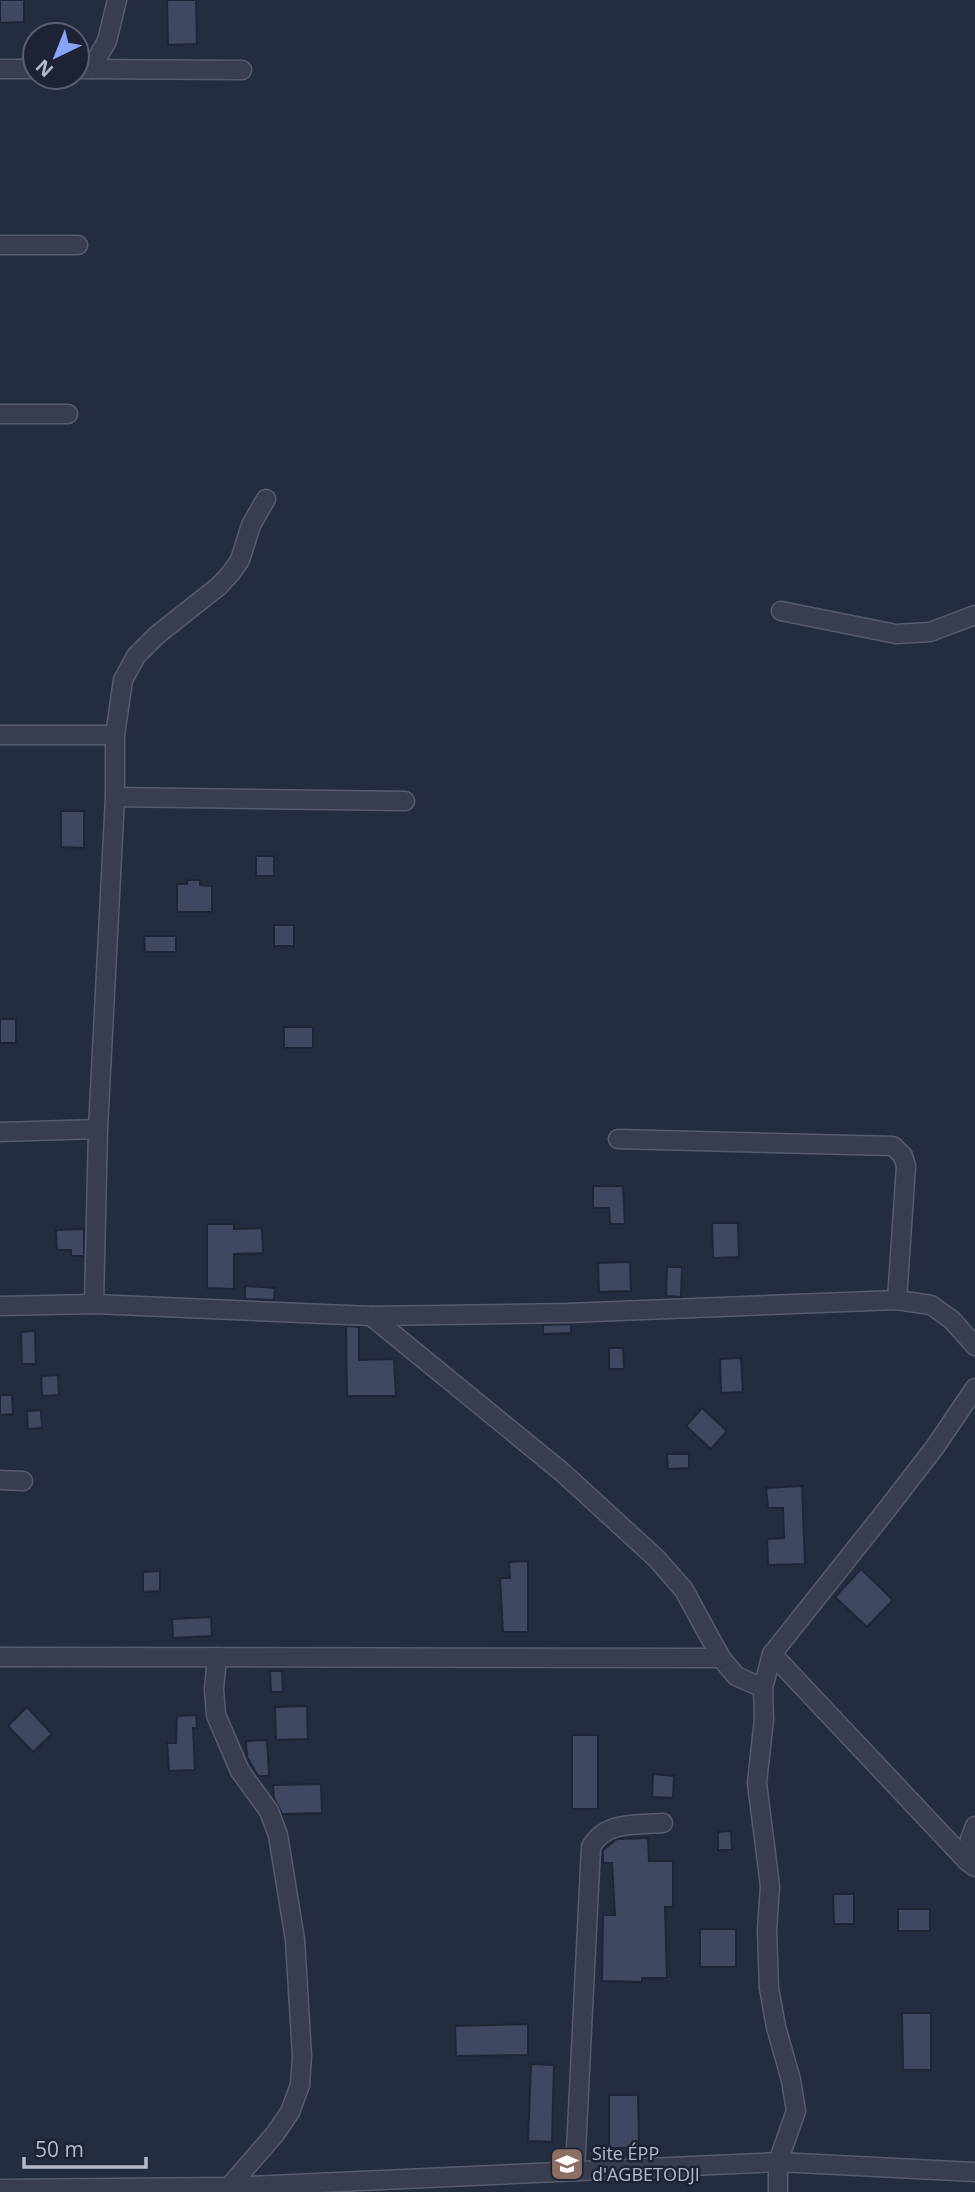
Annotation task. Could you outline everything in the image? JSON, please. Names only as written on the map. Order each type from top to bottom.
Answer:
[{"type":"street","points":[[91,60],[107,41],[117,0]]},
{"type":"street","points":[[0,69],[21,69]]},
{"type":"street","points":[[91,69],[242,70]]},
{"type":"street","points":[[0,246],[78,245]]},
{"type":"street","points":[[0,414],[68,414]]},
{"type":"street","points":[[94,1304],[98,1129],[116,797],[115,735],[123,680],[136,656],[157,635],[219,586],[231,573],[240,559],[251,525],[266,499]]},
{"type":"street","points":[[781,611],[895,634],[930,632],[975,615]]},
{"type":"street","points":[[0,735],[115,735]]},
{"type":"street","points":[[116,797],[405,801]]},
{"type":"street","points":[[0,1132],[98,1129]]},
{"type":"street","points":[[618,1139],[893,1146],[903,1156],[906,1166],[897,1300]]},
{"type":"street","points":[[0,1306],[94,1304],[371,1316],[568,1313],[897,1300],[931,1305],[952,1320],[975,1346]]},
{"type":"street","points":[[371,1316],[562,1472],[657,1559],[684,1590],[722,1658],[736,1676],[763,1688]]},
{"type":"street","points":[[778,2192],[778,2162],[796,2111],[769,1988],[767,1930],[770,1886],[757,1783],[764,1719],[763,1688],[772,1654],[935,1447],[975,1388]]},
{"type":"street","points":[[0,1480],[23,1481]]},
{"type":"street","points":[[772,1654],[971,1864]]},
{"type":"street","points":[[0,1657],[722,1658]]},
{"type":"street","points":[[217,1657],[214,1689],[216,1715],[240,1771],[269,1811],[278,1835],[295,1940],[302,2056],[300,2085],[290,2112],[275,2134],[229,2187]]},
{"type":"street","points":[[575,2172],[591,1847],[597,1836],[609,1828],[663,1823]]},
{"type":"street","points":[[971,1864],[970,1839],[975,1826]]},
{"type":"street","points":[[0,2189],[229,2187],[778,2162],[975,2172]]},
{"type":"building","points":[[0,0],[24,0],[24,21],[0,23]]},
{"type":"building","points":[[167,0],[196,0],[197,44],[168,45]]},
{"type":"building","points":[[61,811],[84,811],[84,848],[61,847]]},
{"type":"building","points":[[256,856],[274,856],[274,876],[256,876]]},
{"type":"building","points":[[187,880],[200,880],[200,885],[212,886],[212,912],[177,912],[177,884],[187,884]]},
{"type":"building","points":[[274,925],[294,925],[294,946],[274,946]]},
{"type":"building","points":[[144,936],[176,936],[176,952],[145,952]]},
{"type":"building","points":[[0,1019],[16,1019],[16,1043],[0,1043]]},
{"type":"building","points":[[284,1027],[313,1027],[313,1048],[284,1048]]},
{"type":"building","points":[[593,1186],[623,1186],[625,1224],[610,1224],[609,1208],[593,1208]]},
{"type":"building","points":[[712,1223],[738,1223],[739,1257],[713,1258]]},
{"type":"building","points":[[207,1224],[234,1224],[234,1229],[262,1228],[263,1253],[234,1254],[234,1289],[207,1288]]},
{"type":"building","points":[[84,1229],[84,1256],[71,1256],[71,1250],[57,1250],[56,1230]]},
{"type":"building","points":[[630,1262],[631,1291],[599,1292],[598,1263]]},
{"type":"building","points":[[667,1267],[682,1267],[681,1297],[666,1296]]},
{"type":"building","points":[[245,1286],[275,1288],[274,1300],[245,1299]]},
{"type":"building","points":[[571,1324],[571,1333],[543,1334],[543,1325]]},
{"type":"building","points":[[346,1326],[359,1327],[359,1360],[394,1359],[396,1396],[347,1396]]},
{"type":"building","points":[[35,1331],[36,1364],[22,1364],[21,1332]]},
{"type":"building","points":[[609,1348],[623,1348],[624,1369],[609,1369]]},
{"type":"building","points":[[741,1358],[743,1392],[721,1393],[720,1359]]},
{"type":"building","points":[[58,1375],[59,1395],[42,1396],[41,1376]]},
{"type":"building","points":[[0,1395],[12,1395],[13,1414],[0,1415]]},
{"type":"building","points":[[702,1408],[727,1431],[711,1449],[686,1426]]},
{"type":"building","points":[[41,1410],[42,1428],[28,1429],[27,1411]]},
{"type":"building","points":[[667,1454],[689,1454],[689,1468],[668,1469]]},
{"type":"building","points":[[802,1486],[805,1564],[768,1565],[767,1539],[784,1538],[783,1508],[768,1508],[766,1488]]},
{"type":"building","points":[[528,1561],[528,1632],[503,1632],[500,1578],[510,1578],[509,1562]]},
{"type":"building","points":[[861,1569],[893,1600],[867,1627],[835,1597]]},
{"type":"building","points":[[160,1571],[160,1591],[143,1592],[143,1572]]},
{"type":"building","points":[[211,1617],[212,1636],[173,1638],[172,1619]]},
{"type":"building","points":[[270,1671],[282,1671],[283,1692],[271,1692]]},
{"type":"building","points":[[307,1706],[308,1739],[276,1740],[275,1707]]},
{"type":"building","points":[[27,1707],[52,1734],[33,1752],[8,1726]]},
{"type":"building","points":[[196,1715],[197,1728],[193,1728],[195,1770],[169,1771],[167,1743],[176,1743],[177,1716]]},
{"type":"building","points":[[572,1735],[598,1735],[598,1809],[572,1809]]},
{"type":"building","points":[[267,1740],[269,1776],[258,1776],[247,1757],[246,1741]]},
{"type":"building","points":[[653,1774],[674,1776],[673,1798],[652,1797]]},
{"type":"building","points":[[321,1784],[322,1813],[282,1814],[274,1798],[273,1785]]},
{"type":"building","points":[[731,1831],[732,1850],[718,1850],[718,1832]]},
{"type":"building","points":[[648,1838],[649,1861],[673,1861],[673,1907],[665,1907],[667,1978],[642,1978],[642,1982],[602,1981],[603,1915],[615,1915],[612,1863],[603,1863],[603,1850],[617,1839]]},
{"type":"building","points":[[833,1894],[854,1894],[854,1924],[834,1924]]},
{"type":"building","points":[[898,1909],[930,1909],[930,1931],[898,1931]]},
{"type":"building","points":[[700,1929],[736,1929],[736,1967],[700,1967]]},
{"type":"building","points":[[902,2013],[931,2013],[931,2070],[903,2070]]},
{"type":"building","points":[[528,2024],[528,2055],[456,2056],[455,2026]]},
{"type":"building","points":[[531,2064],[554,2065],[552,2142],[528,2141]]},
{"type":"building","points":[[609,2095],[638,2095],[639,2148],[609,2148]]},
{"type":"place","name":"Site ÉPP d'AGBETODJI","points":[[567,2164]]}]
